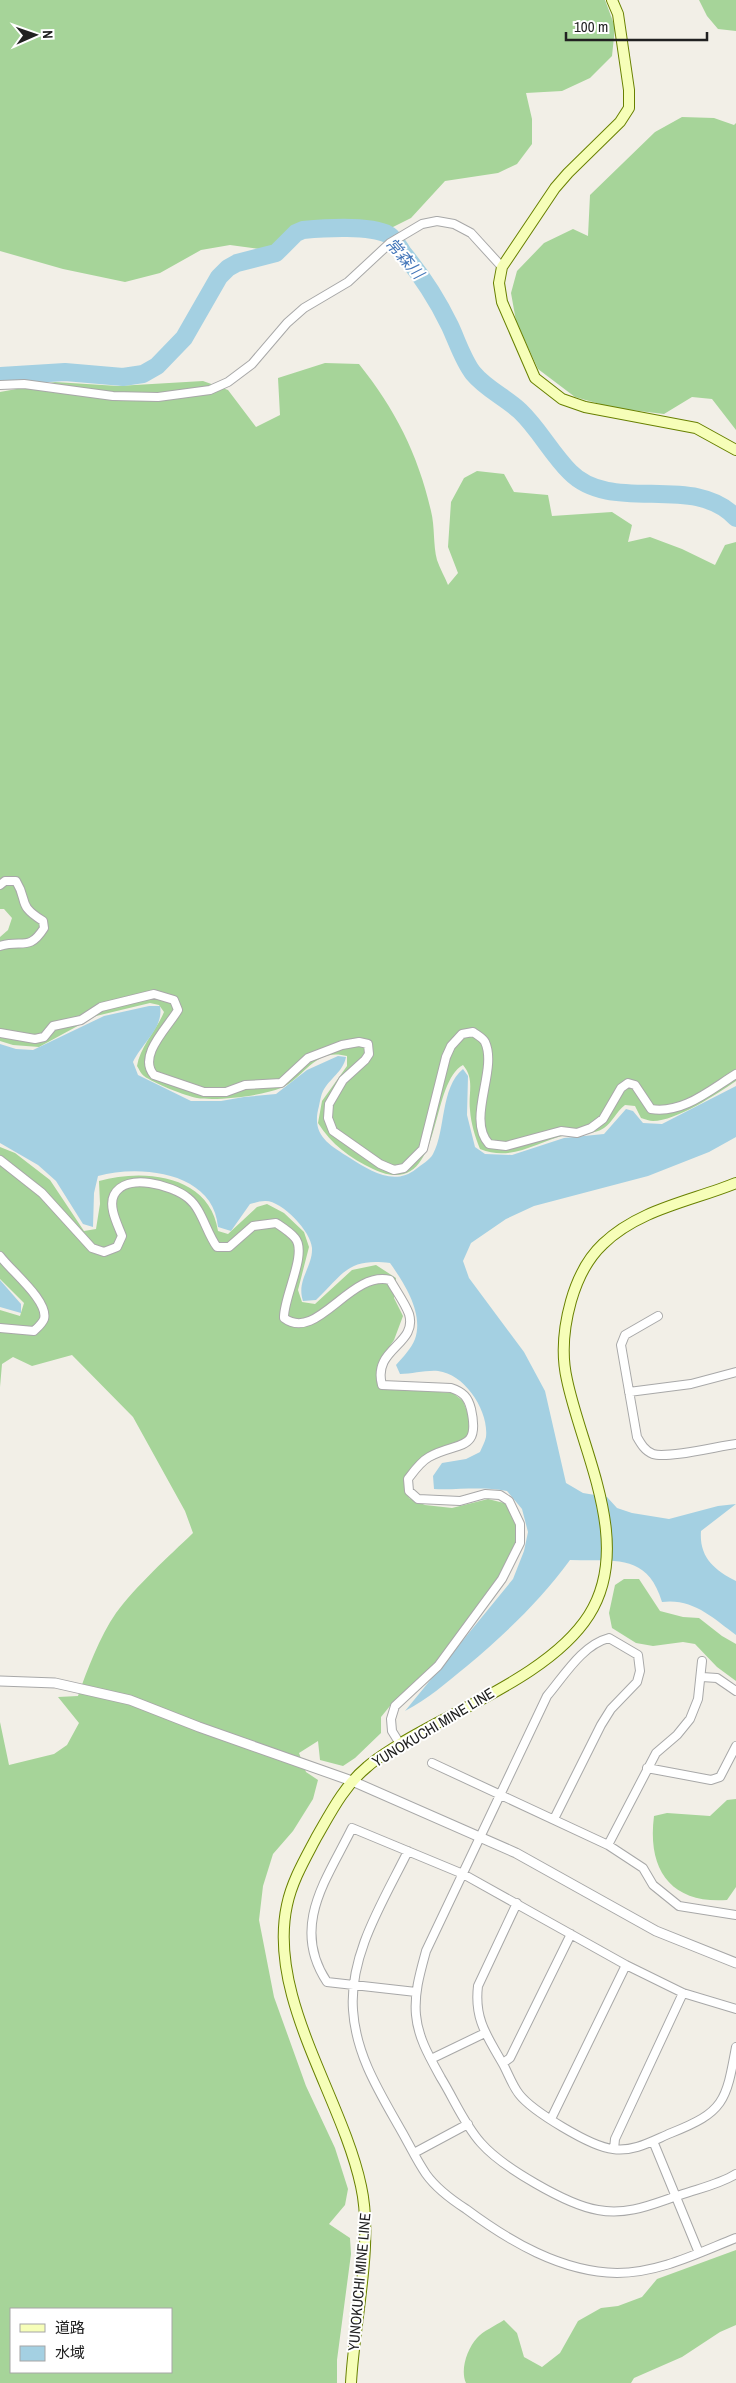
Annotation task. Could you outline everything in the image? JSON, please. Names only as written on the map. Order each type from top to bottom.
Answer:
[{"type":"main road","points":[[612,0],[618,14],[629,90],[629,108],[620,122],[555,188],[502,267],[499,283],[510,324],[535,378],[547,389],[562,398],[585,407],[696,428],[736,450]]},
{"type":"main road","name":"YUNOKUCHI MINE LINE","points":[[351,2383],[365,2239],[366,2210],[352,2152],[294,2000],[285,1962],[284,1936],[287,1905],[300,1868],[352,1781],[378,1758],[400,1744],[536,1668],[567,1642],[590,1614],[605,1569],[607,1538],[600,1490],[566,1379],[564,1349],[566,1317],[574,1289],[586,1266],[604,1243],[626,1227],[685,1199],[736,1183]]},
{"type":"street","points":[[0,386],[24,384],[113,396],[158,396],[210,390],[228,382],[252,364],[287,322],[304,308],[348,282],[390,243],[422,224],[437,221],[454,224],[471,233],[502,267]]},
{"type":"street","points":[[0,885],[5,880],[16,881],[22,890],[22,903],[27,910],[43,922],[44,928],[36,941],[25,945],[8,944],[0,946]]},
{"type":"street","points":[[0,1033],[35,1039],[44,1037],[53,1026],[81,1020],[101,1007],[154,994],[166,996],[174,1000],[178,1010],[153,1047],[149,1057],[150,1070],[154,1075],[204,1092],[216,1093],[260,1083],[282,1084],[308,1058],[342,1045],[359,1042],[368,1044],[369,1054],[343,1080],[329,1104],[328,1118],[333,1131],[380,1164],[394,1170],[404,1168],[423,1148],[446,1057],[451,1046],[462,1034],[473,1032],[484,1040],[488,1052],[481,1124],[484,1138],[489,1144],[506,1146],[561,1131],[576,1133],[591,1128],[604,1119],[620,1088],[628,1083],[635,1085],[651,1109],[661,1110],[678,1108],[736,1074]]},
{"type":"street","points":[[0,1160],[42,1193],[92,1248],[104,1252],[117,1247],[122,1236],[112,1210],[113,1196],[120,1187],[135,1182],[150,1182],[186,1196],[197,1206],[207,1234],[217,1247],[229,1247],[253,1226],[276,1223],[296,1238],[300,1248],[284,1307],[284,1318],[292,1324],[303,1323],[316,1318],[367,1280],[380,1277],[390,1280],[409,1315],[409,1328],[405,1337],[383,1360],[379,1373],[382,1385],[451,1388],[462,1392],[470,1402],[475,1425],[473,1436],[466,1444],[429,1457],[418,1466],[408,1480],[410,1491],[418,1499],[440,1502],[460,1501],[485,1494],[500,1495],[509,1501],[520,1524],[520,1543],[502,1579],[438,1666],[395,1706],[391,1719],[392,1731],[400,1744]]},
{"type":"street","points":[[0,1256],[39,1299],[44,1312],[44,1321],[34,1331],[0,1328]]},
{"type":"street","points":[[658,1316],[625,1335],[621,1345],[637,1437],[644,1448],[653,1454],[668,1455],[736,1444]]},
{"type":"street","points":[[629,1392],[691,1384],[736,1372]]},
{"type":"street","points":[[554,1819],[601,1725],[611,1709],[637,1682],[640,1671],[638,1655],[609,1638],[598,1641],[576,1661],[547,1696],[426,1951],[416,1992],[416,2016],[421,2038],[431,2059],[480,2142],[493,2155],[572,2202],[599,2211],[629,2211],[654,2206],[675,2197],[725,2181],[736,2174]]},
{"type":"street","points":[[608,1845],[656,1753],[677,1735],[690,1719],[698,1700],[702,1677],[702,1661]]},
{"type":"street","points":[[702,1677],[717,1678],[736,1691]]},
{"type":"street","points":[[0,1681],[55,1683],[122,1698],[352,1781],[516,1853],[656,1931],[736,1963]]},
{"type":"street","points":[[647,1768],[711,1780],[720,1777],[736,1746]]},
{"type":"street","points":[[432,1763],[608,1845],[643,1868],[653,1885],[678,1906],[736,1915]]},
{"type":"street","points":[[416,1992],[327,1982],[323,1975],[314,1950],[310,1930],[313,1907],[352,1828],[463,1874],[626,1965],[683,1993],[736,2009]]},
{"type":"street","points":[[408,1851],[364,1942],[354,1985],[353,2010],[358,2044],[368,2073],[426,2175],[449,2198],[487,2225],[555,2261],[585,2270],[617,2272],[649,2269],[699,2253],[736,2238]]},
{"type":"street","points":[[517,1903],[478,1986],[476,2001],[485,2033],[519,2094],[531,2106],[550,2119],[598,2146],[614,2149],[631,2149],[700,2121],[714,2112],[724,2099],[736,2047]]},
{"type":"street","points":[[503,2064],[510,2058],[571,1934]]},
{"type":"street","points":[[550,2119],[626,1965]]},
{"type":"street","points":[[614,2149],[615,2139],[683,1993]]},
{"type":"street","points":[[431,2059],[485,2033]]},
{"type":"street","points":[[414,2153],[468,2124]]},
{"type":"street","points":[[653,2140],[699,2253]]},
{"type":"green space","points":[[0,0],[605,0],[615,27],[612,56],[590,78],[562,91],[526,93],[532,119],[532,144],[517,164],[498,173],[445,181],[411,218],[391,228],[371,225],[308,224],[296,229],[281,244],[259,249],[230,245],[201,250],[160,273],[125,282],[63,269],[0,251]]},
{"type":"green space","points":[[699,0],[736,0],[736,31],[718,29],[707,16]]},
{"type":"green space","points":[[682,117],[714,118],[734,125],[736,123],[736,430],[712,399],[692,397],[664,414],[614,408],[575,397],[538,369],[516,321],[511,293],[517,271],[544,243],[573,229],[588,236],[590,195],[655,132]]},
{"type":"green space","points":[[325,363],[359,364],[384,398],[404,433],[426,490],[432,517],[437,560],[448,585],[458,573],[448,547],[451,502],[464,478],[477,471],[504,474],[514,492],[548,495],[552,516],[612,512],[632,525],[628,542],[650,537],[682,549],[715,565],[725,545],[736,542],[736,1081],[684,1112],[673,1117],[652,1121],[641,1118],[635,1106],[625,1105],[600,1130],[591,1133],[566,1135],[524,1150],[503,1153],[492,1152],[480,1149],[475,1135],[470,1110],[470,1081],[467,1070],[463,1065],[452,1077],[444,1094],[432,1137],[424,1156],[412,1170],[396,1175],[373,1169],[349,1155],[329,1138],[318,1123],[322,1101],[347,1066],[347,1056],[336,1054],[326,1056],[311,1065],[289,1083],[273,1091],[239,1097],[206,1099],[185,1095],[148,1079],[137,1066],[141,1052],[164,1012],[159,1005],[150,1003],[96,1016],[39,1047],[13,1045],[0,1041],[0,937],[8,930],[12,918],[4,909],[0,909],[0,392],[55,382],[118,386],[203,381],[228,390],[256,427],[280,415],[278,378]]},
{"type":"green space","points":[[0,1147],[15,1153],[50,1180],[84,1231],[96,1229],[100,1204],[99,1181],[117,1177],[135,1175],[154,1176],[172,1180],[189,1187],[202,1198],[212,1212],[218,1231],[228,1234],[257,1207],[267,1204],[284,1213],[304,1232],[309,1247],[298,1290],[302,1302],[315,1304],[352,1270],[376,1265],[396,1278],[394,1298],[403,1316],[394,1340],[380,1360],[377,1372],[383,1388],[453,1393],[463,1401],[471,1421],[467,1440],[429,1455],[413,1466],[408,1473],[406,1482],[409,1498],[425,1505],[452,1508],[488,1499],[508,1504],[516,1523],[516,1542],[498,1580],[434,1666],[394,1701],[381,1717],[381,1733],[355,1758],[343,1766],[320,1760],[318,1741],[299,1753],[306,1772],[318,1780],[313,1799],[293,1831],[273,1854],[263,1886],[259,1920],[274,1997],[306,2086],[335,2148],[348,2189],[345,2205],[329,2224],[350,2238],[351,2254],[337,2360],[337,2383],[0,2383],[0,1722],[9,1765],[54,1754],[67,1745],[79,1723],[58,1697],[78,1696],[99,1643],[116,1613],[163,1561],[193,1533],[185,1511],[133,1417],[72,1355],[32,1366],[13,1357],[2,1364],[0,1387],[0,1310],[20,1316],[24,1303],[0,1279]]},
{"type":"green space","points":[[624,1579],[639,1579],[660,1611],[683,1617],[699,1618],[722,1636],[736,1644],[736,1681],[717,1667],[695,1644],[683,1642],[653,1646],[636,1643],[612,1628],[609,1613],[615,1585]]},
{"type":"green space","points":[[736,1799],[736,1887],[727,1900],[707,1900],[691,1896],[677,1889],[667,1880],[659,1867],[653,1835],[654,1816],[667,1813],[710,1816],[727,1800]]},
{"type":"green space","points":[[736,2250],[736,2325],[720,2332],[682,2357],[634,2378],[631,2383],[466,2383],[464,2366],[473,2343],[480,2335],[504,2320],[517,2333],[524,2357],[542,2367],[560,2353],[578,2321],[601,2308],[618,2306],[642,2297],[657,2279]]},
{"type":"water","points":[[149,1006],[160,1006],[159,1021],[133,1062],[138,1075],[191,1101],[221,1101],[276,1094],[307,1070],[338,1056],[346,1057],[342,1067],[322,1093],[317,1116],[319,1131],[328,1143],[342,1153],[373,1172],[390,1177],[408,1174],[432,1156],[440,1133],[450,1087],[463,1069],[468,1076],[467,1115],[475,1147],[485,1154],[512,1155],[564,1138],[604,1134],[626,1109],[633,1111],[643,1123],[662,1124],[736,1086],[736,1137],[709,1152],[648,1176],[534,1206],[506,1219],[471,1243],[463,1261],[469,1278],[524,1352],[545,1391],[566,1483],[583,1493],[607,1497],[617,1508],[632,1513],[669,1519],[718,1506],[736,1504],[701,1531],[701,1540],[705,1555],[710,1562],[721,1572],[736,1581],[736,1635],[711,1616],[693,1606],[683,1603],[662,1602],[656,1586],[638,1567],[614,1561],[570,1560],[534,1603],[495,1642],[437,1690],[405,1711],[513,1579],[524,1551],[528,1532],[522,1509],[507,1491],[480,1488],[434,1489],[433,1476],[442,1463],[466,1459],[480,1452],[486,1437],[484,1416],[466,1386],[448,1374],[429,1371],[400,1374],[396,1365],[409,1350],[415,1339],[417,1319],[411,1299],[390,1263],[376,1262],[356,1265],[341,1275],[316,1300],[303,1301],[301,1293],[303,1280],[312,1255],[310,1241],[301,1225],[287,1211],[272,1202],[265,1201],[250,1204],[231,1231],[218,1227],[213,1209],[203,1194],[189,1184],[172,1176],[153,1172],[115,1172],[98,1176],[94,1193],[93,1227],[83,1224],[56,1181],[38,1165],[0,1143],[0,1044],[16,1049],[33,1050],[104,1016]]},
{"type":"water","points":[[0,1280],[21,1304],[21,1313],[0,1307]]},
{"type":"waterway","name":"常森川","points":[[0,376],[65,372],[123,377],[143,374],[157,366],[184,338],[219,277],[228,268],[237,263],[276,253],[296,233],[303,230],[347,228],[371,230],[389,235],[423,279],[445,316],[473,373],[484,384],[520,411],[570,472],[587,484],[608,491],[698,497],[719,505],[736,518]]}]
